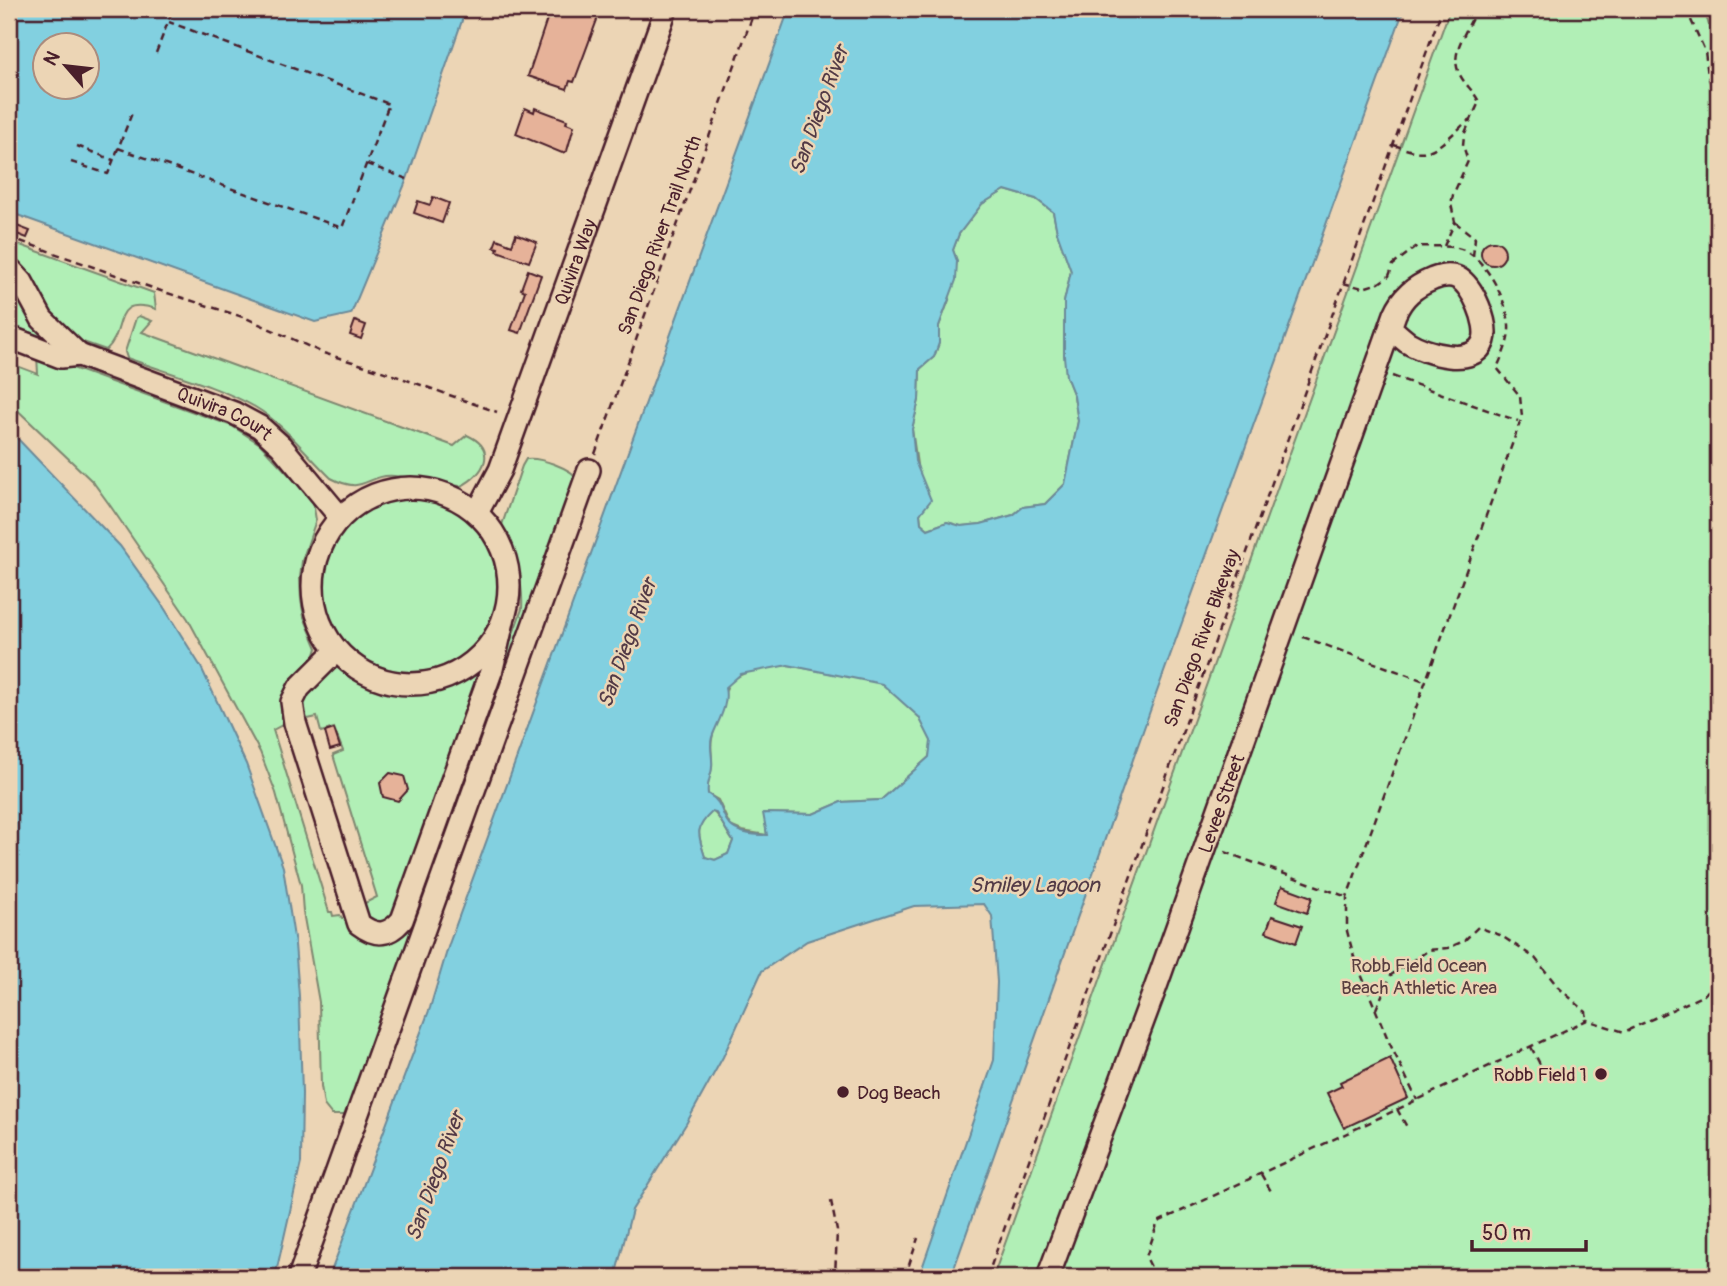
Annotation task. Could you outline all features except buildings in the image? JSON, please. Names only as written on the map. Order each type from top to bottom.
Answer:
[{"type":"street","name":"Quivira Way","points":[[477,513],[500,470],[666,9]]},
{"type":"street","points":[[9,268],[22,282],[42,319],[79,355]]},
{"type":"street","name":"Levee Street","points":[[1048,1277],[1155,989],[1391,328],[1403,297],[1419,285],[1445,275],[1458,278],[1474,298],[1484,323],[1484,340],[1467,356],[1446,356],[1408,343],[1391,328]]},
{"type":"street","points":[[9,337],[61,357],[79,355]]},
{"type":"street","name":"Quivira Court","points":[[79,355],[234,413],[260,426],[281,446],[341,517]]},
{"type":"street","points":[[299,1277],[589,470]]},
{"type":"street","points":[[336,651],[299,688],[292,702],[295,723],[359,924],[369,932],[380,933],[393,930],[402,920],[492,669],[503,621],[509,592],[506,563],[495,536],[477,513],[456,499],[433,490],[408,488],[383,491],[360,502],[341,517],[323,541],[313,578],[313,598],[320,626],[336,651],[358,670],[384,682],[413,685],[442,680],[467,667],[488,647],[503,621]]},
{"type":"path","points":[[156,53],[173,9]]},
{"type":"path","name":"San Diego River Trail North","points":[[589,470],[755,9]]},
{"type":"path","name":"San Diego River Bikeway","points":[[987,1277],[1442,9]]},
{"type":"path","points":[[1444,247],[1455,222],[1451,204],[1453,195],[1466,167],[1464,135],[1479,102],[1459,74],[1456,65],[1456,55],[1476,9]]},
{"type":"path","points":[[1686,9],[1704,51],[1707,76],[1716,99],[1718,121]]},
{"type":"path","points":[[118,148],[342,228],[389,104],[169,22]]},
{"type":"path","points":[[71,163],[108,174],[132,113]]},
{"type":"path","points":[[1394,145],[1424,154],[1472,119]]},
{"type":"path","points":[[77,146],[113,160]]},
{"type":"path","points":[[366,164],[407,179]]},
{"type":"path","points":[[1455,222],[1475,238],[1473,256]]},
{"type":"path","points":[[9,237],[246,318],[323,353],[497,412]]},
{"type":"path","points":[[1343,284],[1370,287],[1389,276],[1393,265],[1417,246],[1444,247],[1465,251],[1473,256],[1493,278],[1506,314],[1509,324],[1508,339],[1497,368],[1520,396],[1522,417],[1348,897],[1347,931],[1354,957],[1417,1100]]},
{"type":"path","points":[[1376,370],[1519,422]]},
{"type":"path","points":[[1303,637],[1427,682]]},
{"type":"path","points":[[1225,852],[1348,897]]},
{"type":"path","points":[[1376,1010],[1391,975],[1429,950],[1464,941],[1478,928],[1500,935],[1535,958],[1558,987],[1586,1012],[1587,1020]]},
{"type":"path","points":[[1156,1277],[1146,1257],[1158,1222],[1587,1020],[1624,1032],[1704,995],[1718,980]]},
{"type":"path","points":[[1531,1047],[1541,1066]]},
{"type":"path","points":[[1397,1109],[1408,1129]]},
{"type":"path","points":[[1261,1174],[1272,1193]]},
{"type":"path","points":[[831,1201],[837,1231],[835,1277]]},
{"type":"path","points":[[905,1277],[918,1238]]},
{"type":"green space","name":"Robb Field Ocean Beach Athletic Area","points":[[1450,9],[1704,9],[1718,55],[1718,1277],[993,1277]]},
{"type":"green space","points":[[1005,190],[1036,199],[1053,212],[1071,271],[1064,302],[1066,376],[1074,396],[1078,421],[1065,484],[1045,504],[1023,507],[1013,515],[981,524],[961,526],[947,522],[928,529],[921,523],[920,514],[923,507],[912,429],[919,400],[920,369],[934,357],[939,343],[939,326],[949,300],[957,261],[953,250],[959,234],[982,204]]},
{"type":"green space","points":[[9,241],[154,293],[156,309],[142,306],[126,311],[113,342],[106,350],[83,342],[57,324],[9,257]]},
{"type":"green space","points":[[9,279],[61,347],[15,333],[9,316]]},
{"type":"green space","points":[[139,316],[152,321],[142,332],[454,446],[467,435],[483,447],[485,461],[482,468],[461,486],[394,476],[377,478],[358,485],[342,483],[331,478],[285,431],[255,407],[209,386],[127,358],[125,352]]},
{"type":"green space","points":[[37,355],[232,426],[260,444],[313,502],[316,520],[302,561],[300,578],[304,617],[317,648],[313,661],[287,687],[284,697],[284,721],[273,730],[329,912],[332,912],[333,916],[346,918],[352,930],[411,920],[522,609],[514,556],[502,525],[522,466],[526,459],[547,462],[569,471],[579,480],[352,1115],[332,1115],[324,1105],[319,1002],[303,912],[301,885],[276,793],[260,752],[188,619],[109,504],[93,482],[9,402],[9,363],[38,374]]},
{"type":"green space","points":[[411,496],[445,503],[473,522],[492,550],[499,584],[492,618],[473,646],[445,665],[411,672],[377,665],[349,646],[330,618],[323,584],[330,550],[349,522],[377,503]]},
{"type":"green space","points":[[788,665],[882,683],[919,717],[932,741],[929,757],[881,800],[841,802],[813,814],[764,813],[767,835],[742,831],[730,826],[718,800],[708,794],[712,767],[711,742],[717,718],[725,692],[736,677],[750,671]]},
{"type":"green space","points":[[333,666],[377,686],[400,691],[437,689],[462,680],[482,668],[397,910],[386,923],[368,921],[363,904],[377,897],[333,755],[343,751],[334,728],[321,732],[317,717],[308,719],[302,715],[303,692]]},
{"type":"green space","points":[[712,811],[733,841],[728,854],[715,860],[705,857],[699,837],[702,823]]},
{"type":"water","points":[[9,9],[466,9],[407,179],[351,314],[315,322],[9,212]]},
{"type":"water","points":[[789,9],[1404,9],[1150,711],[951,1277],[919,1277],[994,1060],[997,982],[992,916],[984,904],[914,906],[807,941],[762,971],[723,1057],[686,1124],[632,1210],[615,1277],[329,1277],[430,1008],[449,944]],"holes":[[[1005,190],[1036,199],[1053,212],[1071,271],[1064,302],[1064,356],[1066,376],[1074,396],[1078,421],[1065,484],[1045,504],[1023,507],[1013,515],[981,524],[961,526],[947,522],[928,529],[921,523],[920,514],[931,500],[915,461],[912,429],[919,400],[920,369],[934,357],[939,343],[939,326],[956,280],[957,261],[953,250],[959,234],[982,204]],[[788,665],[882,684],[919,717],[931,741],[929,757],[881,800],[841,802],[813,814],[763,813],[767,835],[742,832],[730,825],[720,805],[708,794],[712,770],[711,741],[724,707],[725,688],[741,674]],[[712,812],[716,813],[733,841],[728,854],[715,860],[705,857],[699,837],[702,823]]]},
{"type":"water","points":[[9,433],[19,440],[120,546],[163,606],[201,667],[246,764],[283,867],[295,944],[299,996],[301,1163],[275,1277],[9,1277]]},
{"type":"place","name":"Robb Field 1","points":[[1601,1074]]},
{"type":"place","name":"Dog Beach","points":[[843,1092]]},
{"type":"water label","name":"San Diego River","points":[[819,110]]},
{"type":"water label","name":"San Diego River","points":[[627,643]]},
{"type":"water label","name":"Smiley Lagoon","points":[[1035,885]]},
{"type":"water label","name":"San Diego River","points":[[435,1176]]}]
